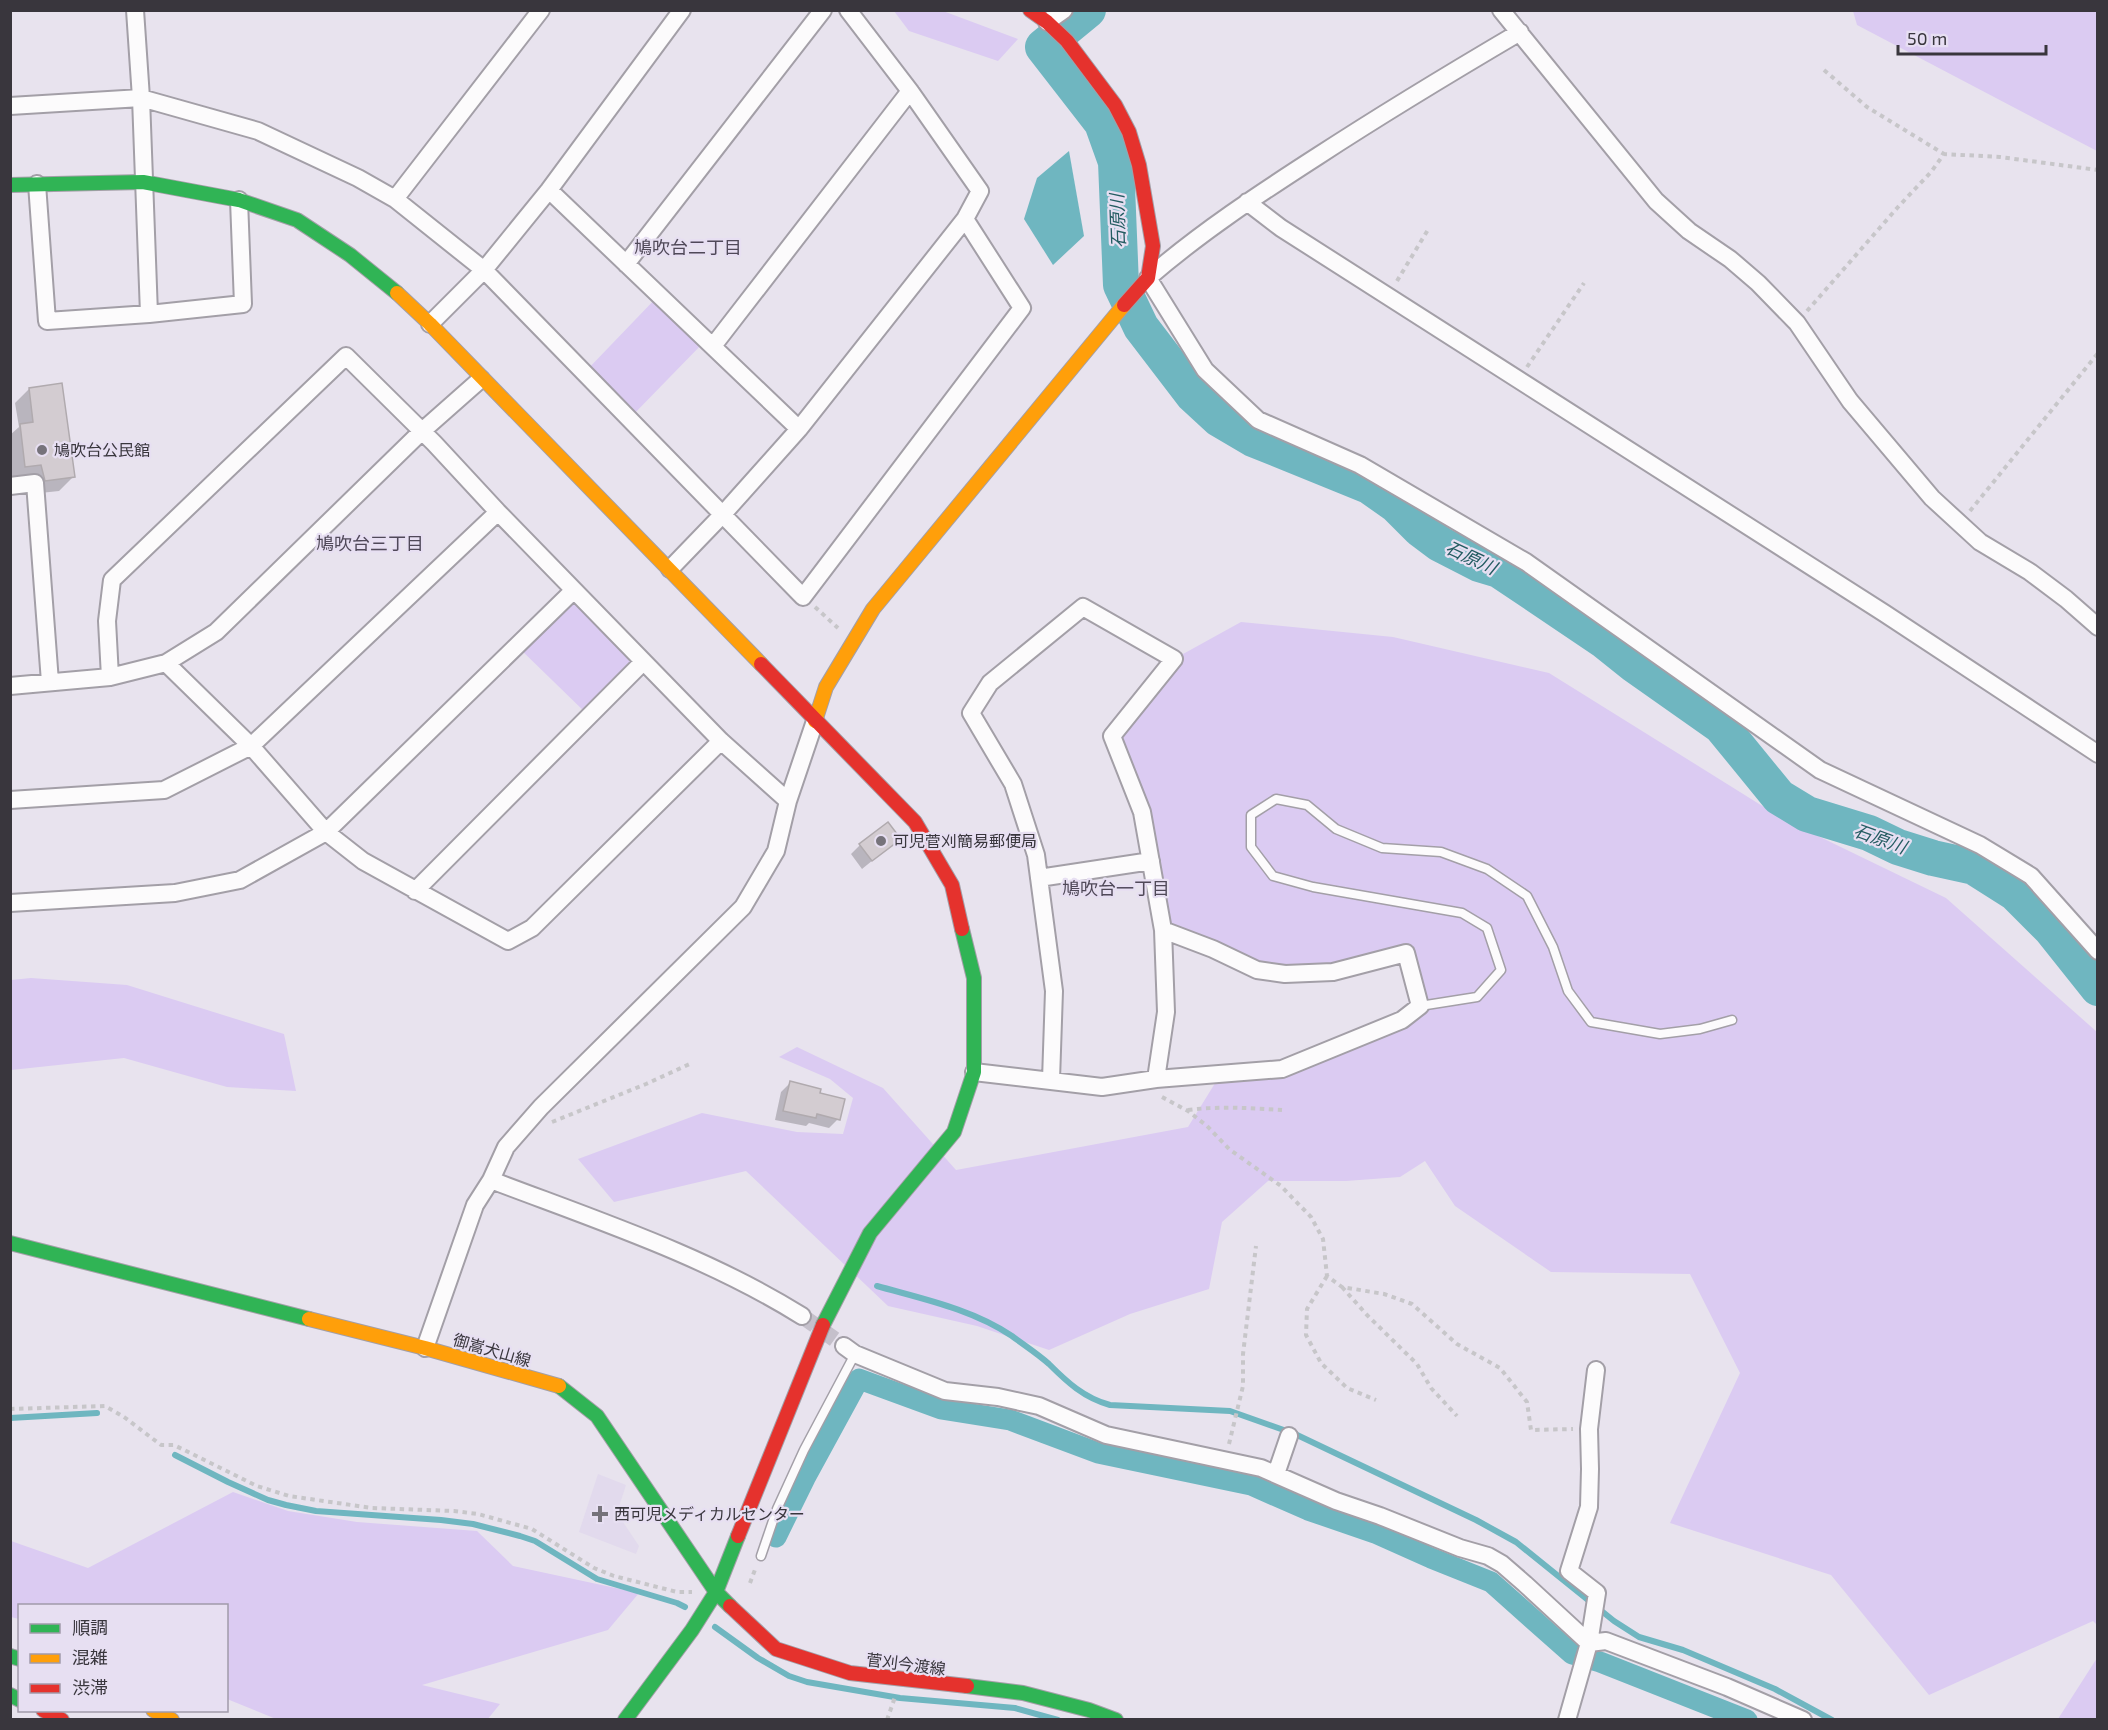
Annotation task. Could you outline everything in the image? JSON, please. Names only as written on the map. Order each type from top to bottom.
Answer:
[{"type":"main road","points":[[815,721],[826,687],[852,640],[873,609],[1103,328],[1148,278],[1153,246],[1138,165],[1129,132],[1114,105],[1067,41],[1030,10]]},
{"type":"main road","points":[[10,185],[143,182],[239,200],[297,220],[350,255],[403,298],[430,324],[481,379],[670,569],[915,822],[952,885],[974,978],[974,1072],[954,1132],[870,1233],[816,1338],[716,1592],[692,1629],[625,1719]]},
{"type":"main road","name":"御嵩犬山線","points":[[10,1243],[425,1348],[560,1386],[597,1416],[716,1592]]},
{"type":"main road","name":"菅刈今渡線","points":[[716,1592],[776,1649],[850,1673],[1023,1693],[1116,1719]]},
{"type":"main road","points":[[47,1712],[62,1719]]},
{"type":"main road","points":[[157,1712],[172,1719]]},
{"type":"street","points":[[135,10],[141,98],[149,314]]},
{"type":"street","points":[[395,199],[541,10]]},
{"type":"street","points":[[430,324],[484,270],[549,190],[682,10]]},
{"type":"street","points":[[626,264],[823,10]]},
{"type":"street","points":[[670,569],[799,429],[965,219],[980,191],[910,91],[848,10]]},
{"type":"street","points":[[1047,22],[1064,10]]},
{"type":"street","points":[[1501,10],[1656,201],[1689,231],[1730,259],[1758,283],[1797,323],[1850,401],[1932,498],[1980,542],[2030,572],[2066,598],[2097,627]]},
{"type":"street","points":[[1520,32],[1397,105],[1247,202],[1184,246],[1148,278],[1205,370],[1257,420],[1360,465],[1526,562],[1820,770],[1980,845],[2031,876],[2097,951]]},
{"type":"street","points":[[713,346],[910,91]]},
{"type":"street","points":[[10,106],[141,98],[258,130],[358,178],[395,199],[484,270],[804,597],[1022,308],[965,219]]},
{"type":"street","points":[[37,184],[47,321],[149,314],[243,304],[239,200]]},
{"type":"street","points":[[549,190],[799,429]]},
{"type":"street","points":[[1247,202],[1281,228],[1884,613],[2097,754]]},
{"type":"street","points":[[110,677],[107,621],[112,580],[346,356],[721,741],[788,801]]},
{"type":"street","points":[[10,686],[110,677],[166,663],[216,632],[422,432],[481,379]]},
{"type":"street","points":[[10,486],[35,483],[50,682]]},
{"type":"street","points":[[10,800],[164,790],[251,746],[498,513]]},
{"type":"street","points":[[10,903],[175,893],[240,880],[326,832],[574,590]]},
{"type":"street","points":[[1051,1080],[1054,991],[1036,855],[1012,784],[971,713],[990,683],[1083,607],[1174,659],[1112,736],[1142,812],[1163,930],[1166,1012],[1156,1079]]},
{"type":"street","points":[[416,891],[644,662]]},
{"type":"street","points":[[166,663],[251,746],[326,832],[363,861],[508,941],[532,928],[721,741]]},
{"type":"street","points":[[425,1348],[475,1205],[491,1180],[506,1147],[541,1107],[743,907],[776,850],[788,801],[815,721]]},
{"type":"street","points":[[1039,878],[1151,861]]},
{"type":"street","points":[[974,1072],[1102,1088],[1156,1079],[1282,1069],[1402,1020],[1420,1006],[1406,953],[1334,972],[1285,974],[1257,970],[1163,930]]},
{"type":"street","points":[[491,1180],[656,1243],[767,1293],[802,1316]]},
{"type":"street","points":[[850,1350],[945,1391],[998,1397],[1039,1406],[1106,1435],[1261,1468],[1336,1502],[1495,1560],[1525,1584],[1590,1644]]},
{"type":"street","points":[[1567,1719],[1590,1644],[1597,1593],[1569,1571],[1589,1507],[1589,1429],[1596,1370]]},
{"type":"street","points":[[1276,1474],[1289,1436]]},
{"type":"street","points":[[1590,1644],[1605,1641],[1803,1719]]},
{"type":"lane","points":[[1420,1006],[1477,997],[1501,970],[1487,928],[1462,913],[1313,887],[1273,876],[1251,847],[1251,815],[1276,799],[1307,805],[1336,829],[1382,848],[1441,852],[1487,868],[1527,896],[1554,947],[1568,991],[1591,1022],[1660,1034],[1700,1029],[1732,1020]]},
{"type":"lane","points":[[762,1556],[777,1509],[850,1350]]},
{"type":"path","points":[[1824,70],[1867,107],[1944,154],[2000,157],[2097,171]]},
{"type":"path","points":[[1797,323],[1944,154]]},
{"type":"path","points":[[1389,297],[1429,228]]},
{"type":"path","points":[[1519,380],[1529,361],[1584,283]]},
{"type":"path","points":[[1960,524],[2097,353]]},
{"type":"path","points":[[804,597],[852,640]]},
{"type":"path","points":[[546,1125],[692,1063]]},
{"type":"path","points":[[1156,1079],[1158,1095],[1188,1110],[1229,1149],[1281,1186],[1311,1216],[1323,1239],[1327,1276],[1306,1309],[1306,1335],[1321,1363],[1347,1389],[1376,1400]]},
{"type":"path","points":[[1188,1110],[1223,1109],[1234,1106],[1282,1110]]},
{"type":"path","points":[[1234,1422],[1242,1386],[1242,1354],[1256,1246]]},
{"type":"path","points":[[1327,1276],[1342,1287],[1417,1364],[1431,1388],[1457,1416]]},
{"type":"path","points":[[1342,1287],[1384,1294],[1412,1304],[1457,1344],[1500,1368],[1527,1402],[1531,1430],[1589,1429]]},
{"type":"path","points":[[10,1409],[105,1406],[124,1417],[161,1445],[174,1445],[257,1486],[289,1496],[372,1508],[478,1514],[532,1529],[594,1568],[614,1576],[677,1592],[716,1592]]},
{"type":"path","points":[[887,1719],[891,1710]]},
{"type":"shaded area","points":[[894,11],[943,11],[1018,39],[998,61],[909,31]]},
{"type":"shaded area","points":[[1853,11],[2097,11],[2097,151],[1857,25]]},
{"type":"shaded area","points":[[659,295],[706,340],[630,418],[585,372]]},
{"type":"shaded area","points":[[574,590],[643,662],[589,716],[517,646]]},
{"type":"shaded area","points":[[1241,622],[1393,637],[1549,673],[1785,820],[1946,898],[2097,1032],[2097,1625],[2093,1621],[1929,1695],[1831,1575],[1670,1523],[1740,1373],[1690,1274],[1551,1272],[1455,1206],[1425,1161],[1400,1177],[1346,1181],[1268,1181],[1222,1222],[1209,1289],[1130,1314],[1049,1350],[977,1326],[888,1306],[746,1171],[614,1202],[578,1159],[702,1113],[797,1132],[843,1134],[853,1098],[830,1079],[779,1057],[797,1047],[883,1088],[956,1170],[1188,1127],[1217,1080],[1282,1074],[1423,1005],[1406,953],[1285,974],[1163,930],[1144,814],[1112,736],[1174,659]]},
{"type":"shaded area","points":[[31,978],[127,985],[284,1034],[296,1091],[227,1087],[124,1058],[11,1070],[11,980]]},
{"type":"shaded area","points":[[598,1474],[626,1485],[617,1513],[639,1546],[636,1554],[579,1532]]},
{"type":"shaded area","points":[[233,1492],[288,1511],[357,1522],[477,1531],[513,1566],[639,1593],[608,1630],[422,1685],[500,1704],[487,1720],[276,1719],[228,1699],[228,1604],[18,1604],[18,1619],[11,1617],[11,1541],[88,1568]]},
{"type":"shaded area","points":[[2097,1658],[2097,1719],[2058,1719]]},
{"type":"water","points":[[1069,151],[1084,236],[1053,265],[1024,219],[1037,178]]},
{"type":"building","points":[[62,383],[75,477],[45,481],[41,465],[25,467],[20,424],[33,422],[29,388]]},
{"type":"building","points":[[888,822],[901,839],[872,861],[859,844]]},
{"type":"building","points":[[790,1081],[821,1089],[820,1093],[845,1099],[840,1120],[817,1114],[816,1118],[783,1111]]},
{"type":"waterway","name":"石原川","points":[[1088,10],[1043,47],[1102,123],[1116,162],[1121,285],[1141,327],[1193,395],[1219,419],[1253,439],[1369,486],[1396,505],[1420,529],[1440,544],[1479,564],[1499,570],[1603,640],[1721,726],[1779,797],[1807,814],[1869,833],[1898,847],[1974,867],[2015,893],[2051,929],[2098,988]]},
{"type":"waterway","points":[[877,1286],[947,1306],[997,1327],[1049,1364],[1076,1389],[1101,1402],[1110,1405],[1230,1411],[1295,1434],[1476,1520],[1516,1542],[1614,1621],[1639,1637],[1683,1650],[1775,1689],[1832,1720]]},
{"type":"waterway","points":[[776,1537],[859,1379],[941,1409],[1010,1420],[1098,1453],[1251,1485],[1308,1510],[1375,1533],[1491,1582],[1572,1654],[1600,1662],[1747,1720]]},
{"type":"waterway","points":[[10,1418],[97,1413]]},
{"type":"waterway","points":[[175,1455],[228,1482],[268,1500],[286,1505],[316,1511],[473,1524],[520,1536],[535,1541],[597,1579],[685,1607]]},
{"type":"waterway","points":[[715,1627],[758,1658],[789,1676],[807,1682],[900,1698],[1015,1708],[1058,1720]]},
{"type":"tunnel","points":[[802,1316],[844,1346]]},
{"type":"traffic: fast","points":[[10,185],[143,182],[239,200],[297,220],[350,255],[397,293]]},
{"type":"traffic: fast","points":[[823,1325],[870,1233],[954,1132],[974,1072],[974,978],[962,929]]},
{"type":"traffic: fast","points":[[10,1243],[309,1319]]},
{"type":"traffic: fast","points":[[559,1386],[597,1416],[716,1592],[730,1606]]},
{"type":"traffic: fast","points":[[625,1720],[692,1630],[716,1592],[738,1536]]},
{"type":"traffic: fast","points":[[10,1656],[18,1658]]},
{"type":"traffic: fast","points":[[967,1686],[1023,1693],[1089,1710],[1116,1720]]},
{"type":"traffic: fast","points":[[10,1695],[18,1699]]},
{"type":"traffic: slow","points":[[397,293],[430,324],[761,664]]},
{"type":"traffic: slow","points":[[815,721],[826,687],[873,609],[1124,305]]},
{"type":"traffic: slow","points":[[309,1319],[425,1348],[559,1386]]},
{"type":"traffic: slow","points":[[157,1712],[172,1720]]},
{"type":"traffic: jam","points":[[1030,10],[1067,41],[1115,105],[1129,132],[1139,165],[1153,246],[1148,278],[1124,305]]},
{"type":"traffic: jam","points":[[761,664],[915,822],[952,885],[962,929]]},
{"type":"traffic: jam","points":[[738,1536],[823,1325]]},
{"type":"traffic: jam","points":[[730,1606],[776,1649],[850,1673],[967,1686]]},
{"type":"traffic: jam","points":[[47,1712],[62,1720]]},
{"type":"place","name":"鳩吹台公民館","points":[[42,450]]},
{"type":"place","name":"可児菅刈簡易郵便局","points":[[881,841]]},
{"type":"place","name":"西可児メディカルセンター","points":[[600,1514]]},
{"type":"district","name":"鳩吹台二丁目","points":[[688,248]]},
{"type":"district","name":"鳩吹台三丁目","points":[[370,544]]},
{"type":"district","name":"鳩吹台一丁目","points":[[1116,889]]}]
